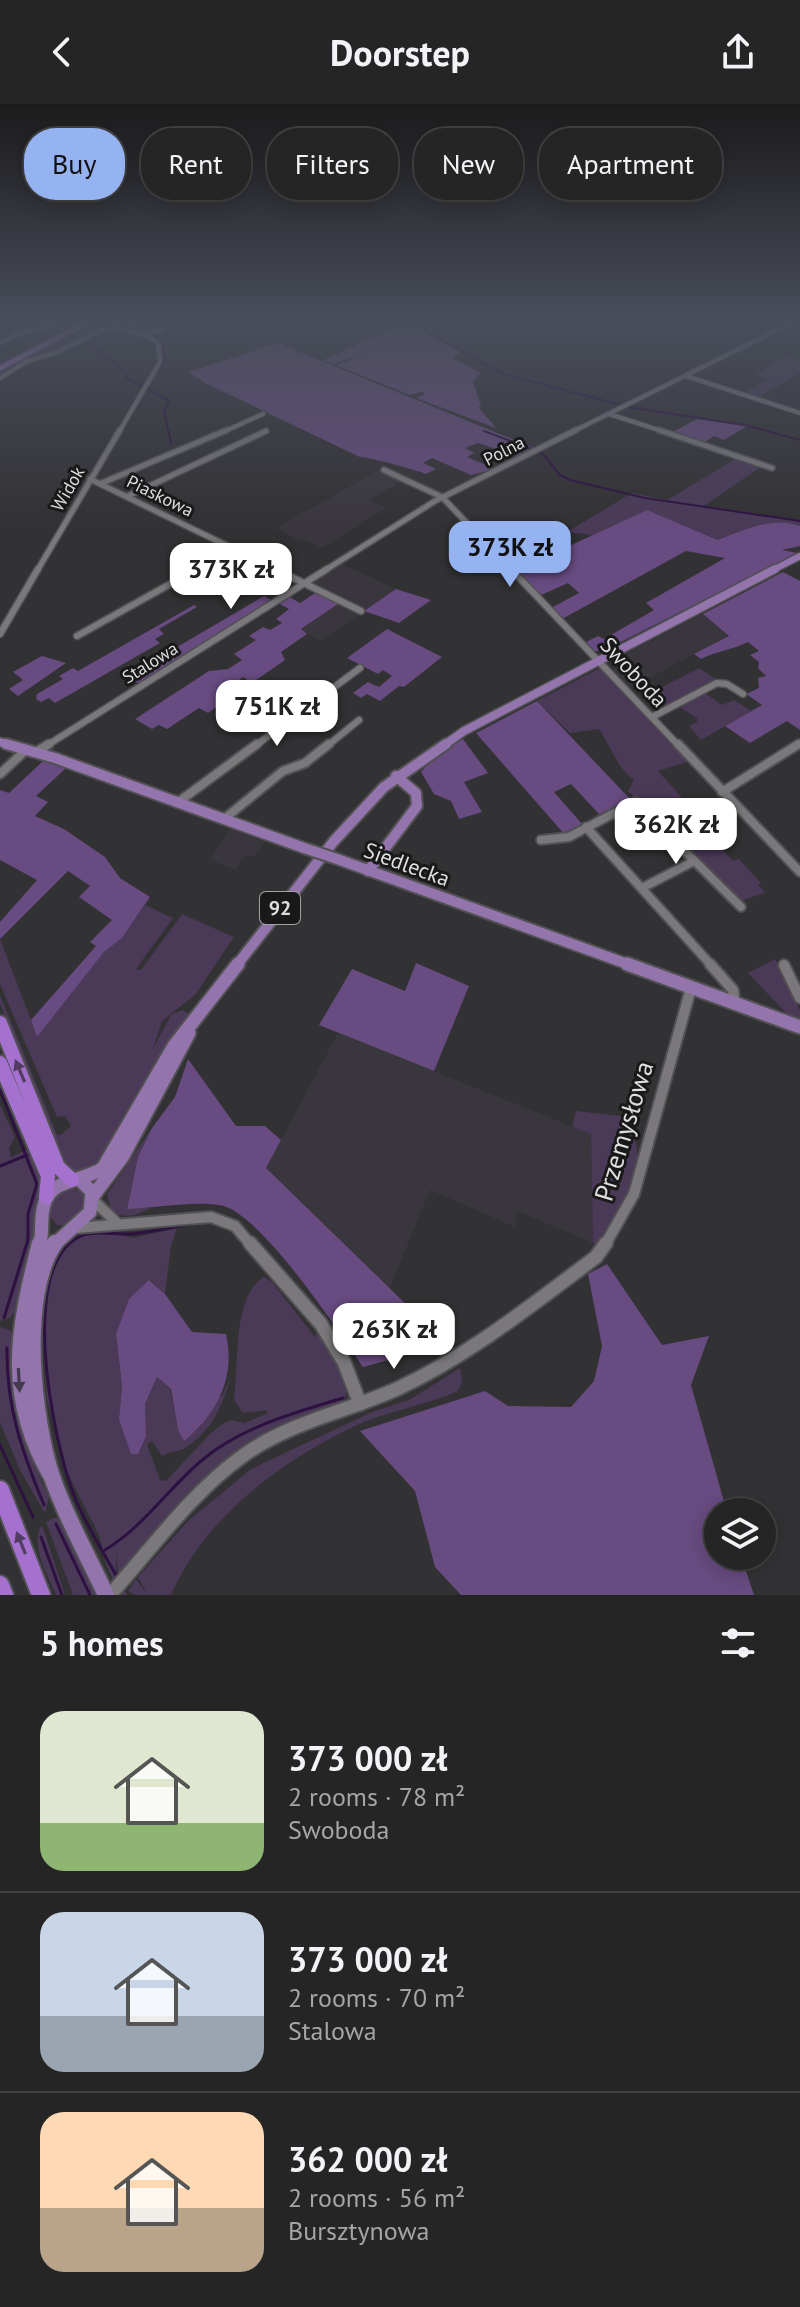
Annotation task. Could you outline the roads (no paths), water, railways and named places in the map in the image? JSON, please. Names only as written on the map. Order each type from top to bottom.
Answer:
[{"type":"highway","points":[[0,1023],[58,1167],[76,1181]]},
{"type":"highway","points":[[0,1063],[48,1176],[46,1197]]},
{"type":"highway","points":[[0,1490],[41,1595]]},
{"type":"highway","points":[[0,1585],[4,1595]]},
{"type":"main road","name":"92","points":[[112,1591],[29,1439],[20,1397],[17,1348],[23,1305],[42,1236],[42,1210],[46,1197],[58,1185],[98,1173],[111,1157],[174,1046],[327,850],[396,776],[464,731],[800,556]]},
{"type":"main road","name":"Siedlecka","points":[[0,742],[337,859],[800,1027]]},
{"type":"main road","points":[[368,871],[417,806],[416,793],[396,776]]},
{"type":"main road","name":"92","points":[[53,1479],[35,1392],[33,1331],[37,1298],[50,1251],[89,1215],[93,1198],[146,1117],[193,1023]]},
{"type":"main road","points":[[76,1181],[88,1185],[93,1198]]},
{"type":"main road","points":[[43,1221],[49,1230],[72,1230]]},
{"type":"street","name":"Widok","points":[[0,634],[141,392]]},
{"type":"street","name":"Polna","points":[[442,497],[654,392]]},
{"type":"street","points":[[734,392],[800,413]]},
{"type":"street","points":[[102,483],[263,414]]},
{"type":"street","points":[[609,414],[772,468]]},
{"type":"street","points":[[128,496],[266,431]]},
{"type":"street","points":[[384,470],[442,497]]},
{"type":"street","name":"Piaskowa","points":[[90,479],[361,611]]},
{"type":"street","name":"Stalowa","points":[[0,774],[32,751],[442,497]]},
{"type":"street","name":"Swoboda","points":[[442,497],[800,872]]},
{"type":"street","points":[[77,636],[235,548]]},
{"type":"street","points":[[177,803],[360,668]]},
{"type":"street","points":[[652,717],[717,683],[727,684],[743,694]]},
{"type":"street","points":[[224,819],[283,771],[305,763],[359,720]]},
{"type":"street","points":[[722,792],[800,743]]},
{"type":"street","points":[[541,840],[569,837],[635,802],[741,907]]},
{"type":"street","points":[[586,827],[733,990],[735,1004]]},
{"type":"street","points":[[642,888],[694,861]]},
{"type":"street","points":[[784,965],[800,998]]},
{"type":"street","name":"Przemysłowa","points":[[112,1591],[205,1488],[245,1454],[284,1433],[417,1380],[461,1356],[596,1257],[618,1226],[634,1194],[691,988]]},
{"type":"street","points":[[93,1198],[118,1223]]},
{"type":"street","points":[[72,1230],[98,1223],[138,1225],[204,1215],[221,1218],[235,1226],[321,1324],[344,1362],[360,1404]]},
{"type":"waterway","points":[[152,392],[168,400]]},
{"type":"waterway","points":[[570,392],[621,405]]},
{"type":"waterway","points":[[168,430],[164,411],[169,401]]},
{"type":"waterway","points":[[628,407],[744,425],[800,440]]},
{"type":"waterway","points":[[484,431],[542,453],[560,475],[570,480],[645,498],[800,521]]},
{"type":"waterway","points":[[169,432],[171,444]]},
{"type":"waterway","points":[[0,1090],[26,1155]]},
{"type":"waterway","points":[[0,1166],[26,1155]]},
{"type":"waterway","points":[[4,1318],[28,1240],[28,1214],[37,1184],[26,1155]]},
{"type":"waterway","points":[[118,1579],[77,1504],[57,1435],[45,1355],[45,1315],[50,1279],[62,1251],[83,1235],[132,1234],[192,1224]]},
{"type":"waterway","points":[[7,1348],[12,1409],[44,1505]]},
{"type":"waterway","points":[[105,1550],[119,1541],[217,1449],[269,1422],[343,1398]]},
{"type":"waterway","points":[[0,1445],[33,1517]]},
{"type":"waterway","points":[[56,1524],[90,1595]]},
{"type":"waterway","points":[[41,1537],[62,1595]]}]
